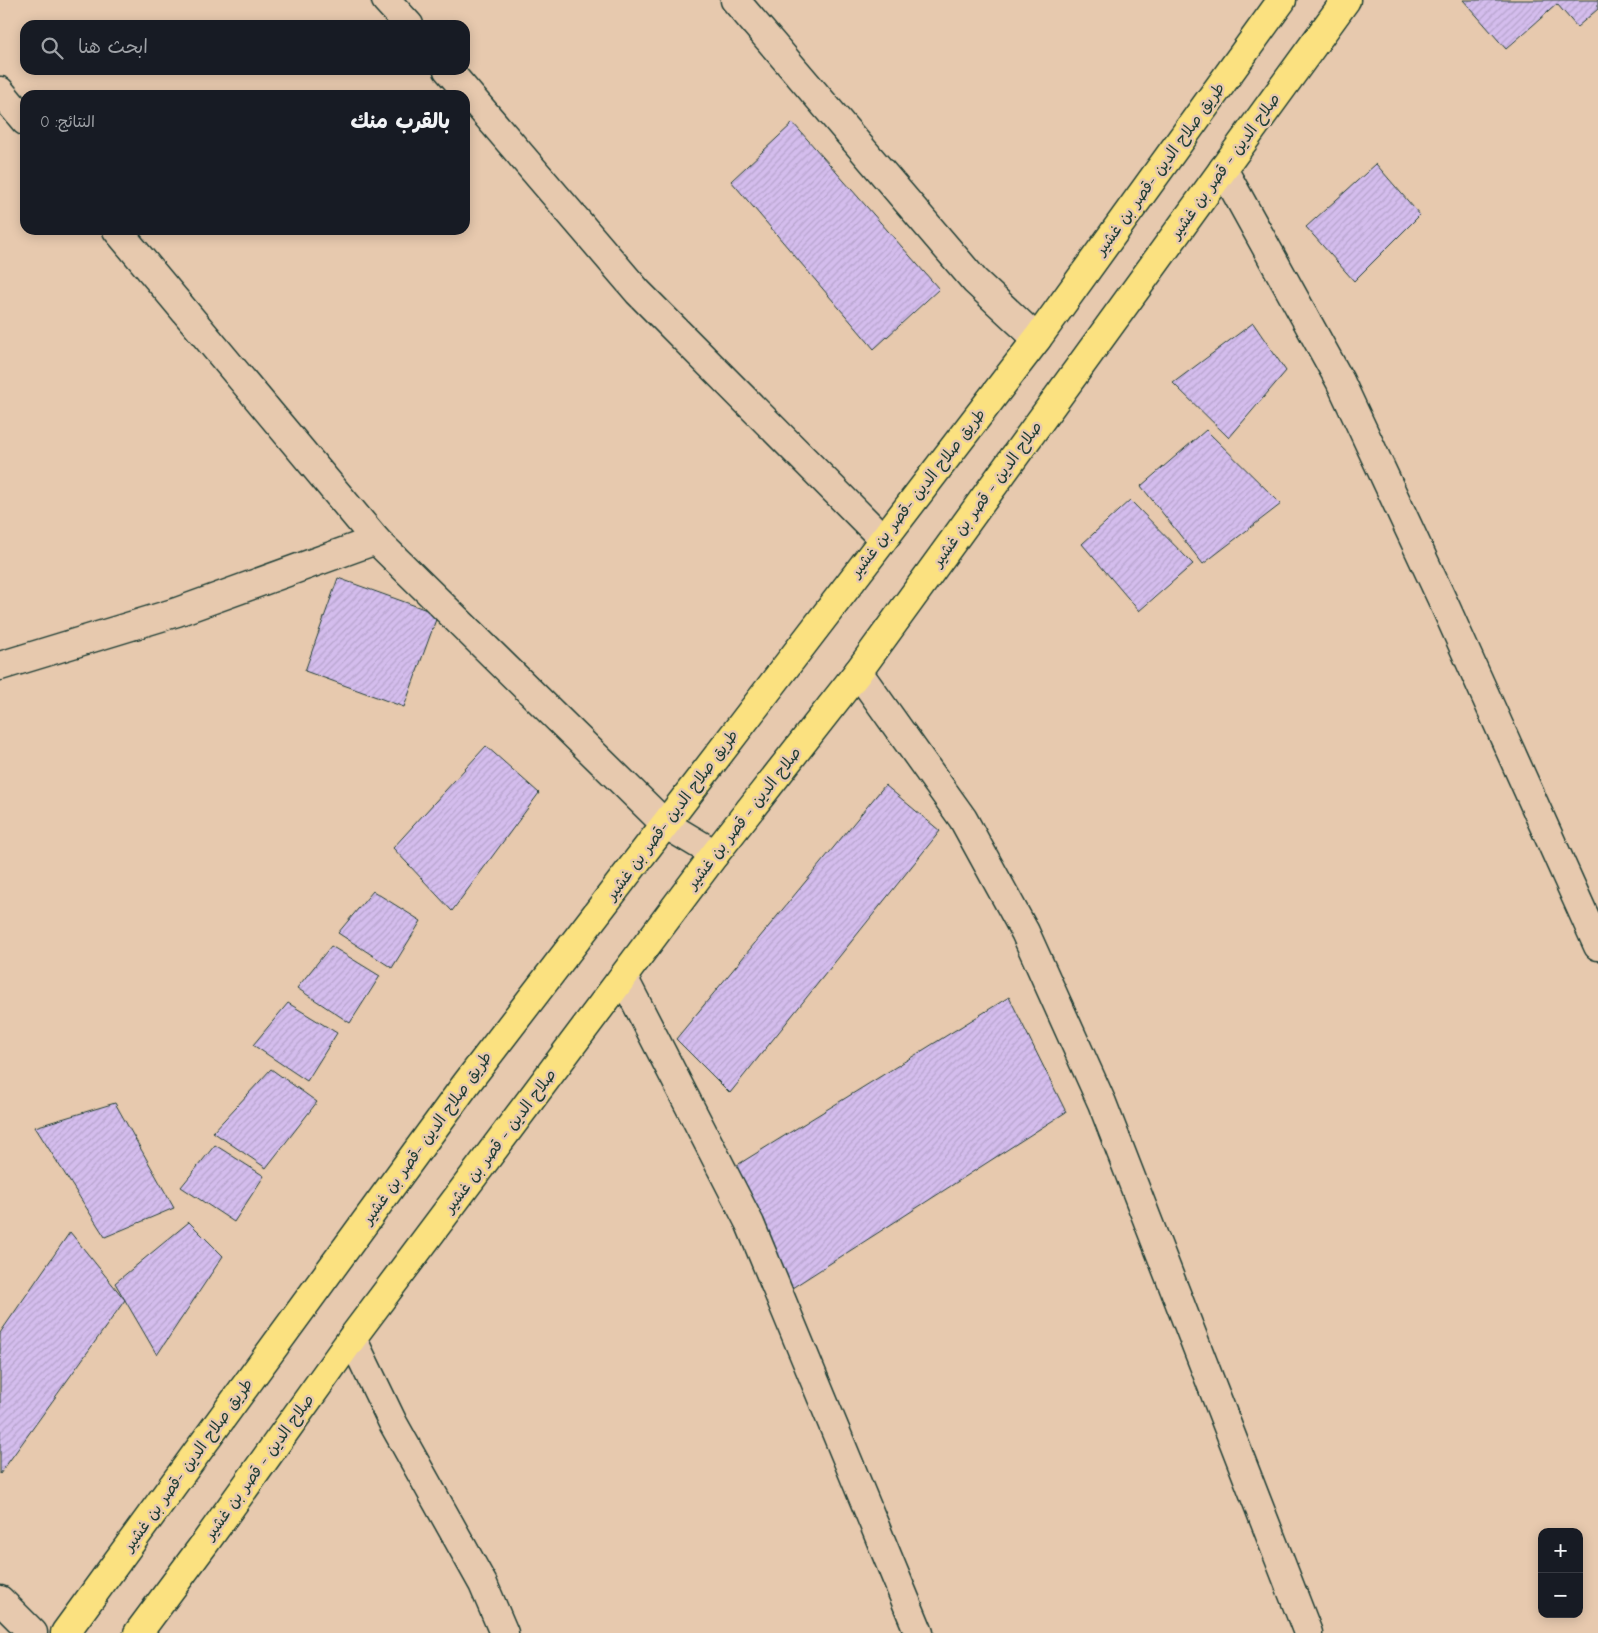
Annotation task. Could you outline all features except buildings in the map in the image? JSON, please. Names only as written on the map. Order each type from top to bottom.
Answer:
[{"type":"highway","name":"طريق صلاح الدين -قصر بن غشير","points":[[65,1633],[460,1092],[882,538],[1037,339],[1282,0]]},
{"type":"highway","name":"صلاح الدين - قصر بن غشير","points":[[138,1633],[352,1338],[716,854],[858,672],[1346,0]]},
{"type":"street","points":[[386,0],[404,20]]},
{"type":"street","points":[[735,0],[975,281],[1037,339]]},
{"type":"street","points":[[452,75],[465,90]]},
{"type":"street","points":[[0,91],[20,115]]},
{"type":"street","points":[[470,96],[638,292],[882,538]]},
{"type":"street","points":[[1223,169],[1340,381],[1446,608],[1598,946]]},
{"type":"street","points":[[121,235],[376,540],[665,824],[716,854]]},
{"type":"street","points":[[0,666],[177,612],[376,540]]},
{"type":"street","points":[[858,672],[963,819],[1026,932],[1102,1102],[1308,1633]]},
{"type":"street","points":[[623,977],[750,1224],[918,1633]]},
{"type":"street","points":[[352,1338],[393,1423],[483,1584],[504,1633]]},
{"type":"street","points":[[0,1600],[33,1633]]}]
